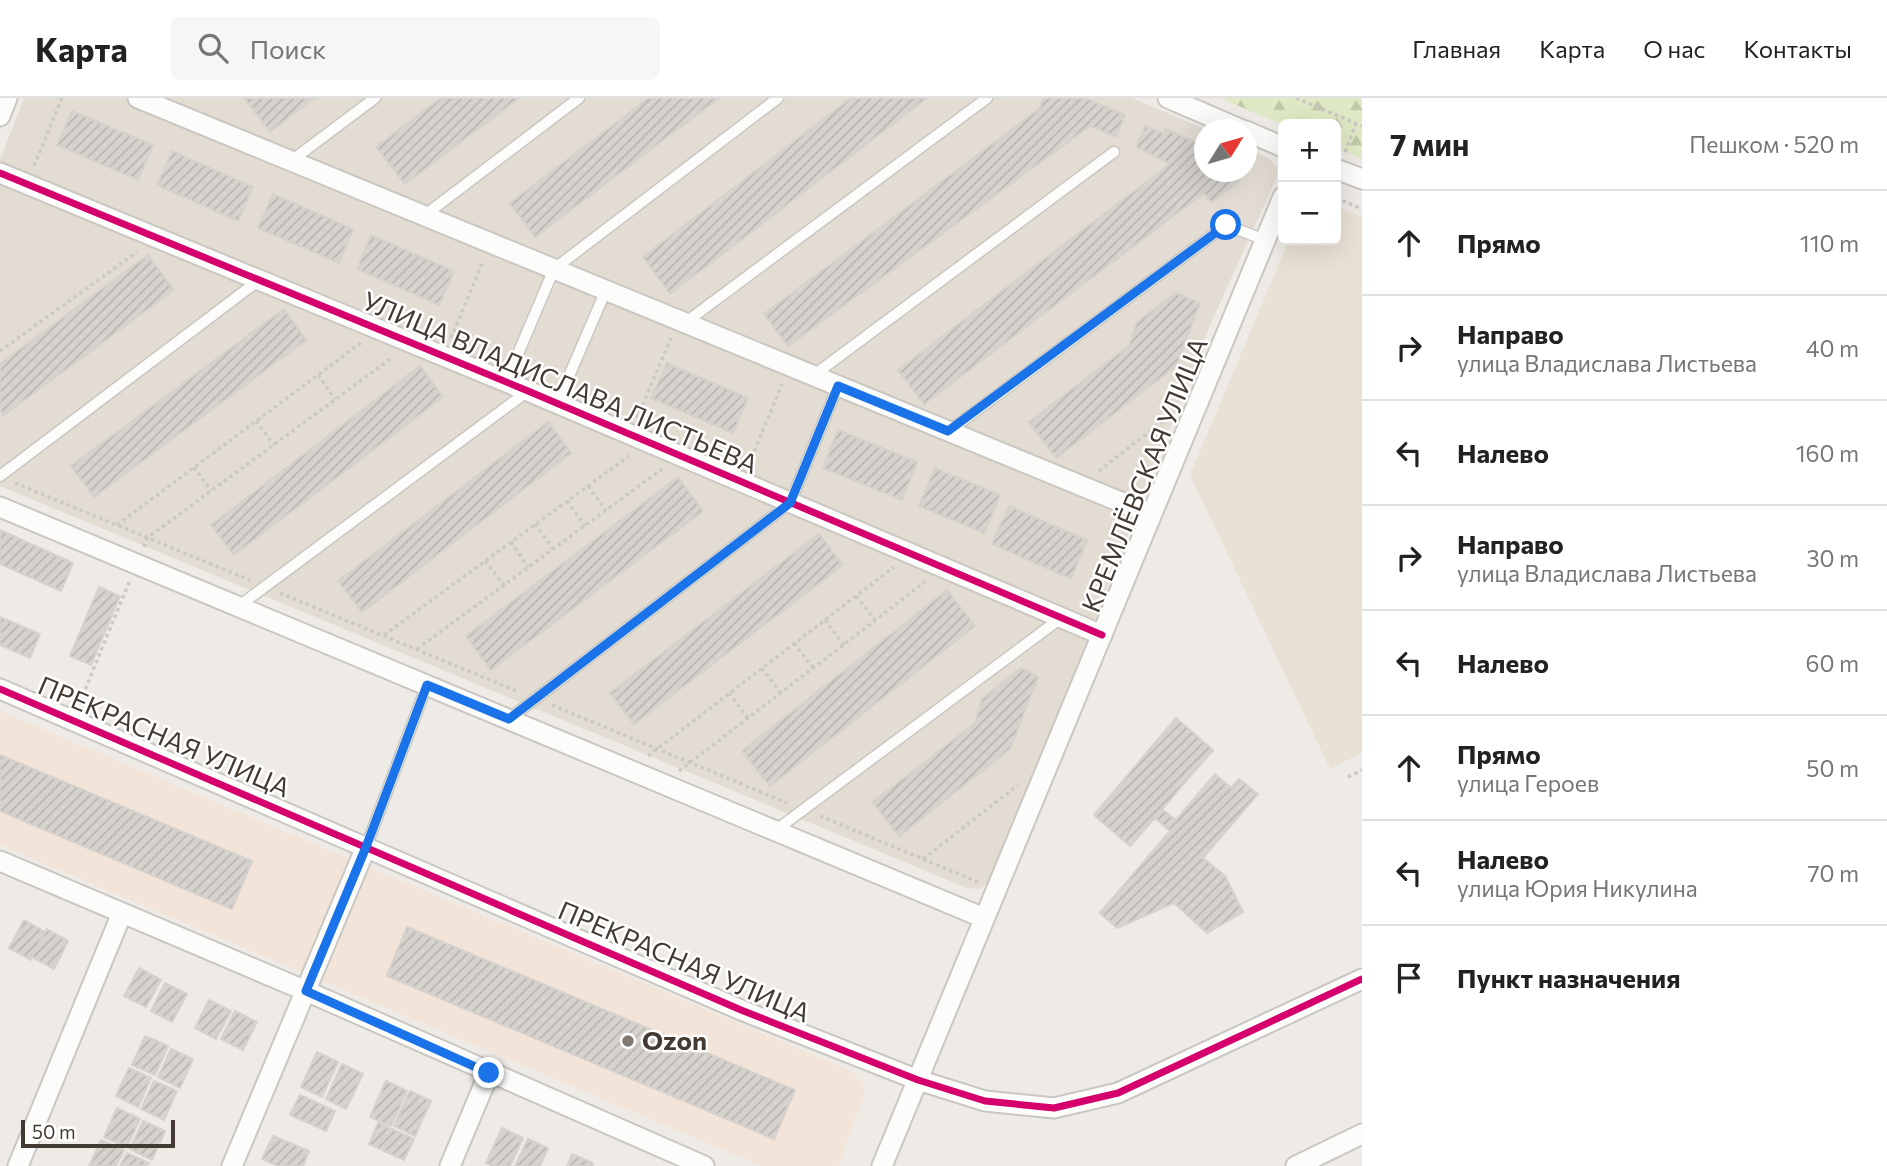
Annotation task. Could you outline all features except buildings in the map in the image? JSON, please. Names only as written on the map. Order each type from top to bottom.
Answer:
[{"type":"street","points":[[0,116],[7,98]]},
{"type":"street","points":[[138,98],[168,103],[291,161],[1150,514]]},
{"type":"street","points":[[1168,98],[1218,119]]},
{"type":"street","points":[[1257,136],[1278,145]]},
{"type":"street","points":[[1341,171],[1362,180]]},
{"type":"street","name":"УЛИЦА ВЛАДИСЛАВА ЛИСТЬЕВА","points":[[0,173],[528,391],[1102,635]]},
{"type":"street","name":"КРЕМЛЁВСКАЯ УЛИЦА","points":[[882,1166],[1278,209]]},
{"type":"street","points":[[0,507],[984,918]]},
{"type":"street","name":"ПРЕКРАСНАЯ УЛИЦА","points":[[0,689],[741,1010],[918,1080],[985,1101],[1054,1108],[1118,1093],[1362,979]]},
{"type":"street","points":[[232,1166],[366,847]]},
{"type":"street","points":[[0,861],[306,991],[489,1073],[670,1159],[704,1166]]},
{"type":"street","points":[[18,1166],[122,913]]},
{"type":"street","points":[[450,1166],[489,1073]]},
{"type":"street","points":[[1296,1166],[1362,1134]]},
{"type":"lane","points":[[291,161],[375,98]]},
{"type":"lane","points":[[424,216],[579,98]]},
{"type":"lane","points":[[506,382],[554,269],[778,98]]},
{"type":"lane","points":[[682,322],[987,98]]},
{"type":"lane","points":[[814,376],[1114,152]]},
{"type":"lane","points":[[948,431],[1226,225],[1265,240]]},
{"type":"lane","points":[[0,476],[258,281]]},
{"type":"lane","points":[[557,404],[606,290]]},
{"type":"lane","points":[[509,719],[790,503],[838,386]]},
{"type":"lane","points":[[239,606],[528,391]]},
{"type":"lane","points":[[775,831],[1061,618]]},
{"type":"lane","points":[[366,847],[427,685]]},
{"type":"path","points":[[26,184],[62,98]]},
{"type":"path","points":[[1296,98],[1362,126]]},
{"type":"path","points":[[1341,200],[1362,209]]},
{"type":"path","points":[[0,351],[156,238]]},
{"type":"path","points":[[444,356],[491,243]]},
{"type":"path","points":[[383,636],[588,486],[639,438],[682,322]]},
{"type":"path","points":[[117,525],[379,330]]},
{"type":"path","points":[[73,720],[147,538],[412,343]]},
{"type":"path","points":[[742,482],[789,366]]},
{"type":"path","points":[[318,375],[336,399]]},
{"type":"path","points":[[1081,486],[1174,412]]},
{"type":"path","points":[[256,421],[274,445]]},
{"type":"path","points":[[416,649],[681,456]]},
{"type":"path","points":[[194,467],[211,491]]},
{"type":"path","points":[[12,482],[996,890]]},
{"type":"path","points":[[588,486],[606,510]]},
{"type":"path","points":[[567,501],[585,526]]},
{"type":"path","points":[[535,524],[554,549]]},
{"type":"path","points":[[510,542],[528,567]]},
{"type":"path","points":[[629,770],[911,554]]},
{"type":"path","points":[[485,561],[504,585]]},
{"type":"path","points":[[662,783],[944,568]]},
{"type":"path","points":[[856,596],[875,620]]},
{"type":"path","points":[[825,620],[844,645]]},
{"type":"path","points":[[794,643],[813,668]]},
{"type":"path","points":[[762,668],[780,693]]},
{"type":"path","points":[[729,693],[748,718]]},
{"type":"path","points":[[1348,776],[1362,769]]},
{"type":"path","points":[[923,859],[1025,779]]},
{"type":"shaded area","points":[[24,98],[1132,98],[1194,124],[1194,182],[1257,182],[1257,153],[1271,160],[1277,168],[1277,177],[1211,323],[998,867],[991,880],[980,889],[967,888],[0,486],[0,160]]},
{"type":"shaded area","points":[[1341,208],[1362,217],[1362,753],[1330,769],[1190,475],[1287,245],[1341,245]]},
{"type":"shaded area","points":[[0,711],[849,1070],[862,1081],[865,1093],[838,1166],[761,1166],[0,845]]},
{"type":"green space","points":[[1220,98],[1362,98],[1362,159],[1341,149],[1341,119],[1278,119],[1278,123]]},
{"type":"cycle path","points":[[0,173],[528,391],[1102,635]]},
{"type":"cycle path","points":[[0,689],[741,1010],[918,1080],[985,1101],[1054,1108],[1118,1093],[1362,979]]},
{"type":"place","name":"Ozon","points":[[628,1041]]},
{"type":"route","points":[[489,1073],[306,991],[366,847],[427,685],[509,719],[790,503],[838,386],[948,431],[1226,225]]}]
